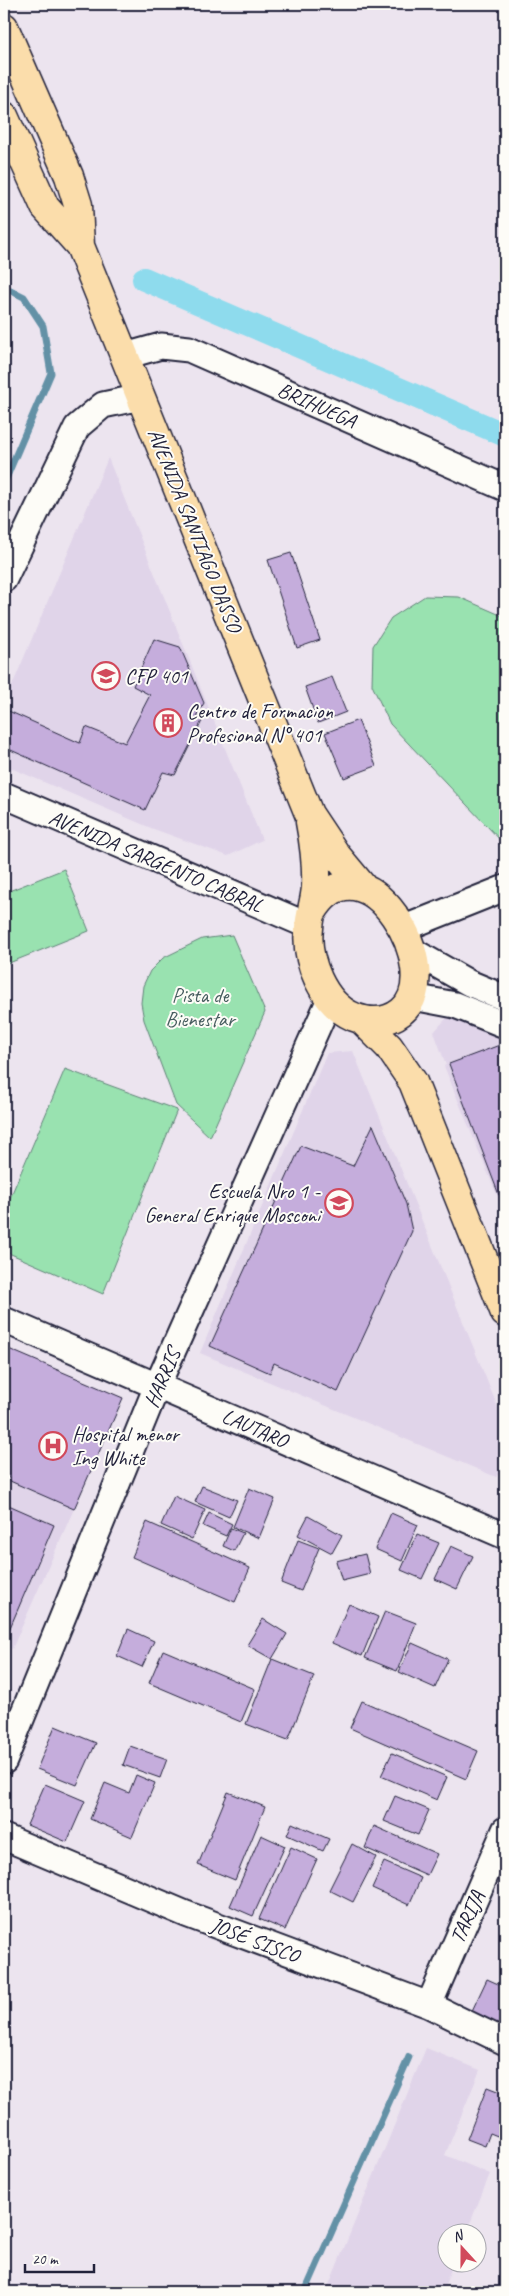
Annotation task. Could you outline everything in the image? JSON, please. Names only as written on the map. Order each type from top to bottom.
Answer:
[{"type":"main road","name":"AVENIDA SANTIAGO DASSO","points":[[4,27],[69,176],[78,205],[80,246]]},
{"type":"main road","name":"AVENIDA SANTIAGO DASSO","points":[[4,116],[46,207],[80,246],[309,814],[337,856],[362,886],[376,895],[385,904],[407,939],[415,984],[409,1002],[405,1038],[413,1082],[505,1313]]},
{"type":"main road","name":"AVENIDA SANTIAGO DASSO","points":[[309,814],[316,865],[316,887],[308,943],[313,964],[330,999],[338,1008],[362,1020],[389,1047],[413,1082]]},
{"type":"main road","points":[[311,918],[321,898],[332,890],[347,886],[362,886]]},
{"type":"main road","name":"AVENIDA SANTIAGO DASSO","points":[[362,1020],[384,1020],[396,1016],[409,1002]]},
{"type":"street","name":"BRIHUEGA","points":[[125,356],[161,346],[190,349],[505,488]]},
{"type":"street","points":[[4,579],[78,427],[103,405],[141,397]]},
{"type":"street","name":"AVENIDA SARGENTO CABRAL","points":[[4,795],[311,918]]},
{"type":"street","points":[[505,888],[407,939],[470,984],[505,998]]},
{"type":"street","name":"HARRIS","points":[[4,1761],[157,1386],[330,999]]},
{"type":"street","points":[[409,1002],[455,1005],[505,1026]]},
{"type":"street","name":"LAUTARO","points":[[4,1320],[505,1536]]},
{"type":"street","name":"TARIJA","points":[[429,2005],[505,1830]]},
{"type":"street","name":"JOSÉ SISCO","points":[[4,1838],[186,1914],[429,2005],[505,2042]]},
{"type":"shaded area","name":"CFP 401","points":[[108,458],[262,840],[228,856],[151,828],[4,765],[4,705]]},
{"type":"shaded area","points":[[451,1013],[505,1036],[505,1215],[444,1066],[446,1065],[434,1032]]},
{"type":"shaded area","name":"Escuela Nro 1 - General Enrique Mosconi","points":[[353,1051],[505,1425],[505,1467],[496,1477],[200,1353],[327,1053]]},
{"type":"shaded area","name":"Hospital menor Ing White","points":[[4,1347],[123,1398],[12,1649],[4,1645]]},
{"type":"shaded area","points":[[426,2048],[480,2070],[445,2155],[490,2174],[470,2224],[436,2224],[436,2274],[449,2274],[442,2292],[326,2292]]},
{"type":"green space","points":[[425,596],[459,597],[505,617],[505,845],[390,724],[372,685],[373,646],[391,618]]},
{"type":"green space","points":[[64,869],[89,931],[4,965],[4,893]]},
{"type":"green space","name":"Pista de Bienestar","points":[[232,935],[265,1012],[210,1137],[176,1105],[144,1020],[141,1003],[143,986],[150,971],[163,958],[202,939]]},
{"type":"green space","points":[[65,1069],[177,1110],[103,1294],[4,1251],[4,1212]]},
{"type":"building","points":[[291,553],[320,640],[297,648],[268,560]]},
{"type":"building","name":"Centro de Formacion Profesional N° 401","points":[[154,639],[180,647],[204,703],[196,716],[203,719],[175,775],[163,772],[145,810],[4,747],[4,709],[80,743],[86,727],[125,743],[150,695],[133,686]]},
{"type":"building","points":[[332,677],[346,712],[318,723],[305,687]]},
{"type":"building","points":[[358,720],[376,766],[344,778],[325,733]]},
{"type":"building","points":[[505,1043],[505,1193],[499,1195],[449,1064]]},
{"type":"building","points":[[373,1125],[406,1204],[412,1231],[338,1392],[274,1363],[270,1373],[210,1346],[301,1146],[353,1166]]},
{"type":"building","name":"Hospital menor Ing White","points":[[4,1347],[123,1398],[74,1509],[10,1481],[4,1466]]},
{"type":"building","points":[[202,1486],[237,1500],[229,1517],[195,1502]]},
{"type":"building","points":[[249,1488],[275,1499],[259,1538],[233,1527]]},
{"type":"building","points":[[174,1496],[205,1510],[192,1539],[161,1525]]},
{"type":"building","points":[[4,1503],[54,1525],[9,1630],[4,1628]]},
{"type":"building","points":[[209,1513],[232,1524],[226,1536],[203,1526]]},
{"type":"building","points":[[391,1513],[418,1525],[402,1561],[375,1549]]},
{"type":"building","points":[[308,1516],[342,1535],[332,1553],[298,1535]]},
{"type":"building","points":[[147,1522],[250,1568],[235,1602],[132,1557]]},
{"type":"building","points":[[231,1528],[243,1533],[234,1551],[223,1546]]},
{"type":"building","points":[[417,1534],[439,1543],[422,1579],[401,1570]]},
{"type":"building","points":[[298,1540],[319,1548],[301,1591],[281,1583]]},
{"type":"building","points":[[451,1546],[473,1556],[457,1589],[435,1579]]},
{"type":"building","points":[[365,1554],[370,1574],[342,1581],[336,1561]]},
{"type":"building","points":[[349,1604],[378,1617],[362,1656],[332,1643]]},
{"type":"building","points":[[385,1611],[416,1623],[397,1671],[365,1658]]},
{"type":"building","points":[[263,1619],[287,1634],[272,1659],[247,1645]]},
{"type":"building","points":[[128,1629],[154,1641],[142,1667],[117,1656]]},
{"type":"building","points":[[412,1643],[448,1659],[435,1688],[399,1672]]},
{"type":"building","points":[[163,1650],[255,1689],[241,1722],[149,1683]]},
{"type":"building","points":[[272,1659],[314,1676],[288,1740],[246,1724]]},
{"type":"building","points":[[362,1701],[478,1751],[466,1779],[350,1728]]},
{"type":"building","points":[[55,1726],[96,1743],[77,1785],[37,1769]]},
{"type":"building","points":[[130,1746],[167,1759],[160,1778],[123,1765]]},
{"type":"building","points":[[392,1753],[447,1777],[437,1800],[381,1776]]},
{"type":"building","points":[[136,1775],[155,1783],[132,1837],[90,1819],[105,1783],[129,1793]]},
{"type":"building","points":[[45,1784],[85,1801],[67,1842],[27,1825]]},
{"type":"building","points":[[228,1792],[265,1807],[235,1880],[198,1865]]},
{"type":"building","points":[[395,1796],[429,1810],[418,1835],[384,1821]]},
{"type":"building","points":[[292,1823],[329,1839],[323,1851],[287,1835]]},
{"type":"building","points":[[374,1826],[437,1854],[427,1875],[365,1848]]},
{"type":"building","points":[[261,1835],[285,1846],[253,1916],[230,1906]]},
{"type":"building","points":[[352,1844],[376,1857],[353,1902],[329,1890]]},
{"type":"building","points":[[291,1847],[317,1859],[285,1930],[259,1919]]},
{"type":"building","points":[[384,1862],[421,1878],[409,1905],[372,1888]]},
{"type":"building","points":[[487,1979],[505,1987],[505,2031],[470,2015]]},
{"type":"building","points":[[487,2087],[505,2094],[505,2139],[490,2133],[485,2146],[467,2139]]},
{"type":"waterway","points":[[144,279],[505,435]]},
{"type":"waterway","points":[[4,287],[24,297],[43,326],[51,373],[4,483]]},
{"type":"waterway","points":[[305,2292],[409,2057]]},
{"type":"place","name":"CFP 401","points":[[106,676]]},
{"type":"place","name":"Centro de Formacion Profesional N° 401","points":[[168,723]]},
{"type":"place","name":"Escuela Nro 1 - General Enrique Mosconi","points":[[339,1203]]},
{"type":"place","name":"Hospital menor Ing White","points":[[53,1446]]}]
